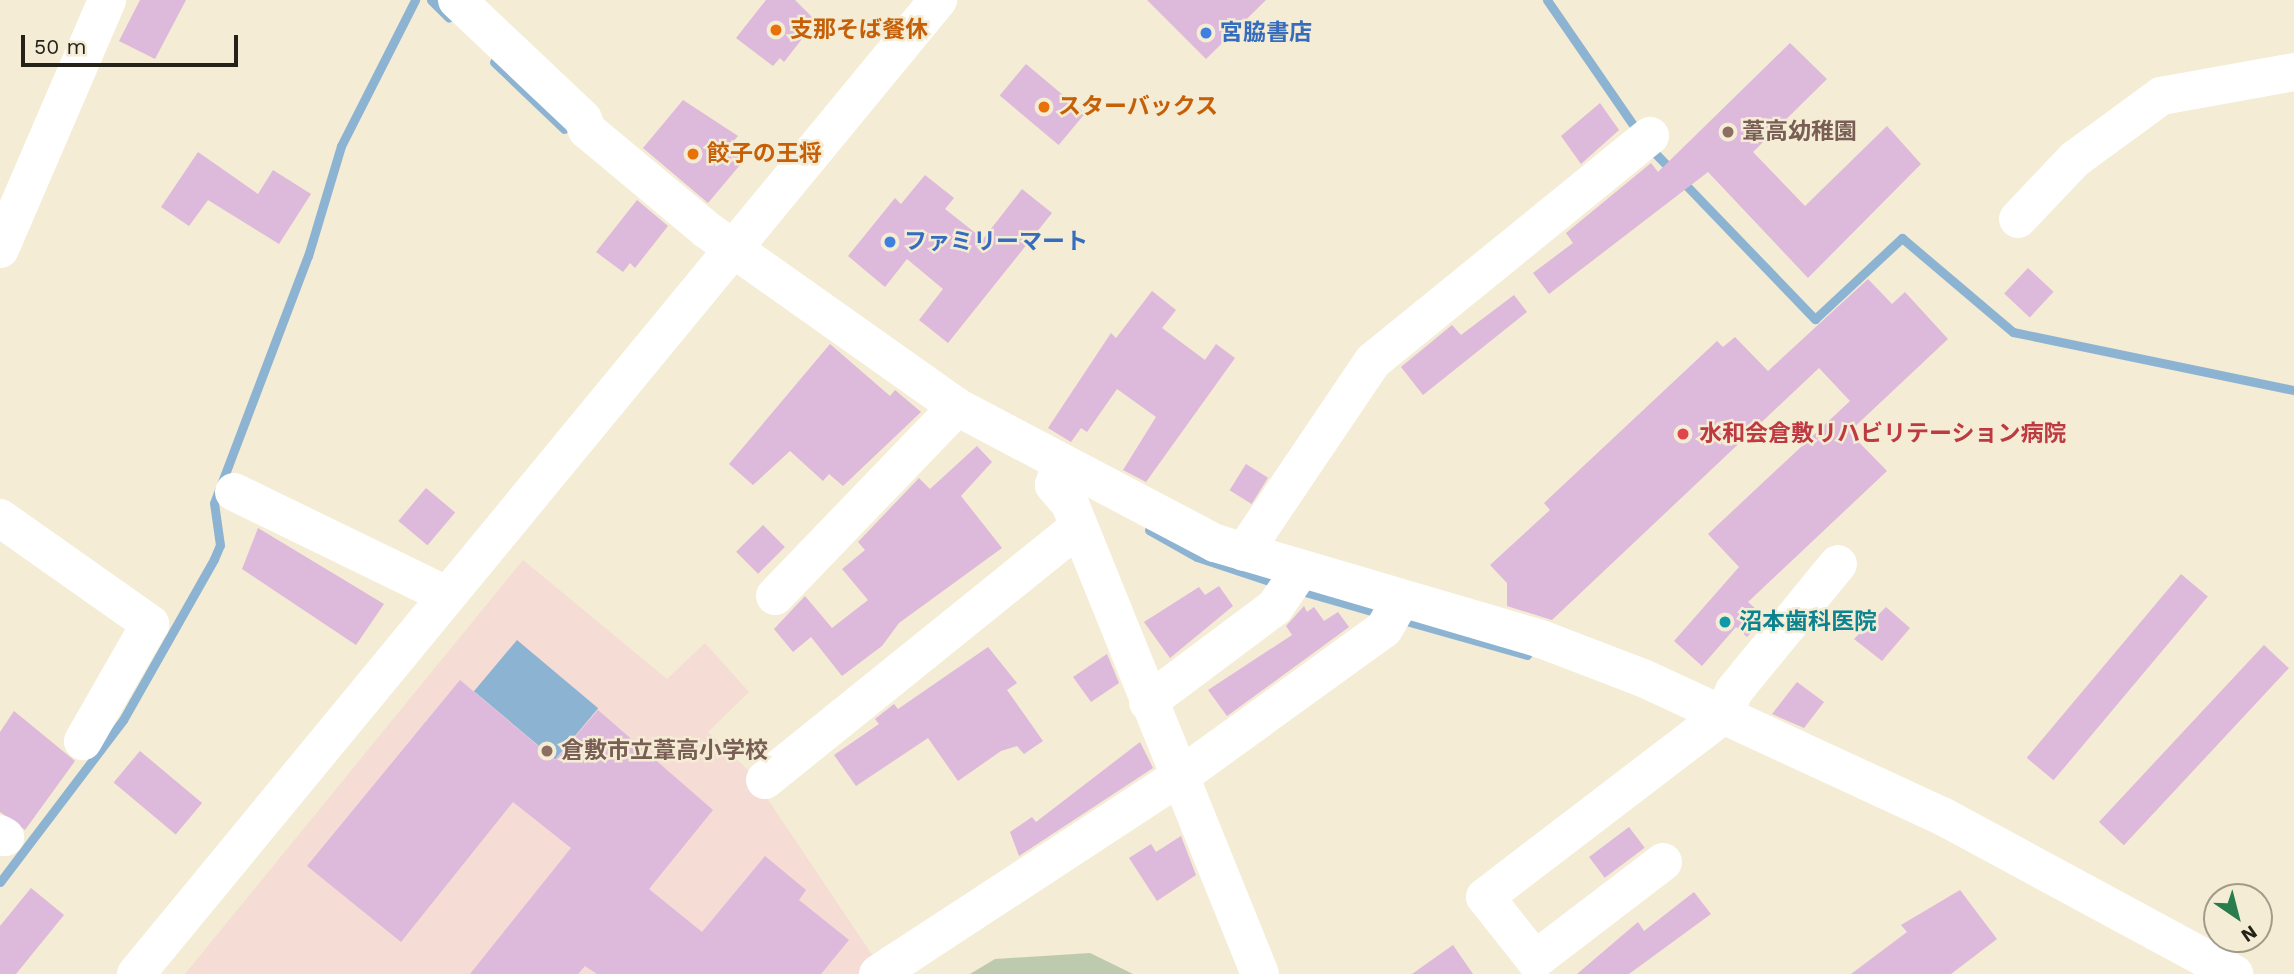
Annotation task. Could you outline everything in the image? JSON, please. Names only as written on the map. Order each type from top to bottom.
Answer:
[{"type":"street","points":[[0,249],[107,0]]},
{"type":"street","points":[[457,0],[583,119],[587,130],[735,250],[957,407],[1057,470],[1244,552],[1292,582],[1393,612],[1541,639],[1715,721],[1944,817],[2234,974]]},
{"type":"street","points":[[136,974],[446,595],[735,250],[938,0]]},
{"type":"street","points":[[2018,219],[2075,159],[2161,96],[2294,72]]},
{"type":"street","points":[[1244,552],[1373,361],[1650,136]]},
{"type":"street","points":[[775,596],[957,407]]},
{"type":"street","points":[[1057,470],[1178,778],[1260,974]]},
{"type":"street","points":[[234,492],[446,595]]},
{"type":"street","points":[[0,518],[150,624],[83,741]]},
{"type":"street","points":[[765,780],[1079,527]]},
{"type":"street","points":[[1663,862],[1535,960],[1485,897],[1715,721],[1734,691],[1838,564]]},
{"type":"street","points":[[1148,702],[1292,582]]},
{"type":"street","points":[[878,974],[1178,778],[1393,612]]},
{"type":"shaded area","name":"倉敷市立葦高小学校","points":[[523,560],[667,679],[705,643],[749,692],[708,732],[748,770],[879,965],[865,974],[185,974]]},
{"type":"green space","points":[[1090,953],[1133,974],[970,974],[995,959]]},
{"type":"water","points":[[517,640],[598,708],[555,759],[474,691]]},
{"type":"building","points":[[140,0],[186,0],[155,59],[119,41]]},
{"type":"building","name":"支那そば餐休","points":[[766,0],[795,0],[816,21],[784,62],[780,58],[773,66],[736,38]]},
{"type":"building","name":"宮脇書店","points":[[1147,0],[1266,0],[1206,59]]},
{"type":"building","points":[[1790,43],[1827,79],[1753,152],[1805,206],[1887,126],[1921,164],[1808,278],[1708,172],[1549,294],[1533,273],[1573,243],[1566,233],[1651,163],[1658,172]]},
{"type":"building","points":[[1026,64],[1085,113],[1059,145],[1000,95]]},
{"type":"building","name":"餃子の王将","points":[[683,100],[738,136],[729,146],[745,159],[708,203],[643,148]]},
{"type":"building","points":[[1600,103],[1619,130],[1581,164],[1561,136]]},
{"type":"building","points":[[198,152],[258,194],[273,170],[311,194],[279,244],[208,200],[189,226],[161,207]]},
{"type":"building","points":[[925,175],[954,198],[945,209],[983,239],[1022,189],[1052,213],[948,343],[919,320],[943,289],[907,259],[885,287],[848,256],[895,198],[901,204]]},
{"type":"building","points":[[637,200],[668,226],[635,268],[630,263],[623,272],[596,252]]},
{"type":"building","points":[[2028,268],[2054,292],[2030,317],[2004,294]]},
{"type":"building","name":"水和会倉敷リハビリテーション病院","points":[[1868,279],[1892,304],[1905,292],[1948,339],[1849,432],[1887,471],[1748,602],[1765,617],[1747,637],[1736,627],[1702,666],[1674,641],[1739,567],[1708,534],[1850,401],[1819,368],[1552,620],[1507,606],[1507,583],[1490,565],[1550,510],[1544,503],[1717,341],[1723,347],[1735,337],[1768,371]]},
{"type":"building","points":[[1152,291],[1176,310],[1162,328],[1205,360],[1216,344],[1235,358],[1146,482],[1123,470],[1156,417],[1117,389],[1087,432],[1081,428],[1071,442],[1048,428],[1111,333],[1116,338]]},
{"type":"building","points":[[1514,295],[1527,312],[1423,395],[1401,367],[1452,325],[1461,335]]},
{"type":"building","points":[[830,344],[890,396],[895,390],[921,412],[843,486],[829,474],[823,481],[790,451],[753,485],[729,464]]},
{"type":"building","points":[[977,446],[992,462],[961,496],[1002,548],[899,623],[882,646],[842,676],[811,637],[793,652],[774,629],[805,596],[832,628],[868,600],[842,569],[865,550],[858,542],[919,478],[930,489]]},
{"type":"building","points":[[1246,464],[1268,478],[1252,504],[1230,490]]},
{"type":"building","points":[[426,488],[455,512],[427,545],[398,521]]},
{"type":"building","points":[[763,525],[785,547],[758,574],[736,552]]},
{"type":"building","points":[[258,528],[384,604],[356,645],[242,569]]},
{"type":"building","points":[[2181,574],[2208,596],[2054,780],[2027,758]]},
{"type":"building","points":[[1219,586],[1233,606],[1170,658],[1144,622],[1199,587],[1205,595]]},
{"type":"building","points":[[1304,606],[1307,612],[1314,607],[1324,621],[1338,612],[1349,627],[1227,716],[1208,690],[1292,635],[1286,626]]},
{"type":"building","points":[[1886,607],[1910,628],[1882,661],[1854,639]]},
{"type":"building","points":[[2264,645],[2289,668],[2124,845],[2099,822]]},
{"type":"building","points":[[988,647],[1017,683],[1007,690],[1043,741],[1024,754],[1017,746],[1001,751],[958,781],[928,738],[856,786],[834,755],[879,724],[875,719],[894,704],[898,709]]},
{"type":"building","points":[[1107,654],[1119,683],[1091,702],[1073,677]]},
{"type":"building","points":[[460,680],[555,760],[598,710],[713,810],[649,889],[702,932],[765,856],[806,890],[799,900],[849,940],[821,974],[597,974],[585,966],[578,974],[470,974],[571,848],[513,802],[401,942],[307,866]]},
{"type":"building","points":[[1797,682],[1824,702],[1804,728],[1772,714]]},
{"type":"building","points":[[14,711],[75,761],[25,830],[0,812],[0,732]]},
{"type":"building","points":[[1140,742],[1153,768],[1019,856],[1010,832],[1032,817],[1036,822]]},
{"type":"building","points":[[140,751],[202,803],[176,834],[114,782]]},
{"type":"building","points":[[1629,827],[1645,848],[1605,878],[1589,857]]},
{"type":"building","points":[[1181,836],[1196,875],[1157,901],[1129,858],[1151,844],[1156,852]]},
{"type":"building","points":[[31,888],[64,915],[16,974],[0,974],[0,926]]},
{"type":"building","points":[[1960,890],[1997,939],[1951,974],[1851,974],[1907,932],[1901,925]]},
{"type":"building","points":[[1694,892],[1711,914],[1629,974],[1577,974],[1638,922],[1644,931]]},
{"type":"building","points":[[1453,945],[1473,974],[1412,974]]},
{"type":"waterway","points":[[0,882],[123,720],[214,559],[220,545],[214,503],[308,256],[341,146],[415,0]]},
{"type":"waterway","points":[[431,0],[449,18]]},
{"type":"waterway","points":[[1547,0],[1638,132]]},
{"type":"waterway","points":[[494,62],[564,129]]},
{"type":"waterway","points":[[1653,151],[1672,171]]},
{"type":"waterway","points":[[1682,181],[1815,319],[1902,238],[2013,332],[2294,390]]},
{"type":"waterway","points":[[1149,530],[1197,557],[1278,584]]},
{"type":"waterway","points":[[1298,590],[1382,614]]},
{"type":"waterway","points":[[1399,619],[1527,655]]},
{"type":"place","name":"支那そば餐休","points":[[776,30]]},
{"type":"place","name":"宮脇書店","points":[[1206,33]]},
{"type":"place","name":"スターバックス","points":[[1044,107]]},
{"type":"place","name":"葦高幼稚園","points":[[1728,132]]},
{"type":"place","name":"餃子の王将","points":[[693,154]]},
{"type":"place","name":"ファミリーマート","points":[[890,242]]},
{"type":"place","name":"水和会倉敷リハビリテーション病院","points":[[1683,434]]},
{"type":"place","name":"沼本歯科医院","points":[[1725,622]]},
{"type":"place","name":"倉敷市立葦高小学校","points":[[547,751]]}]
